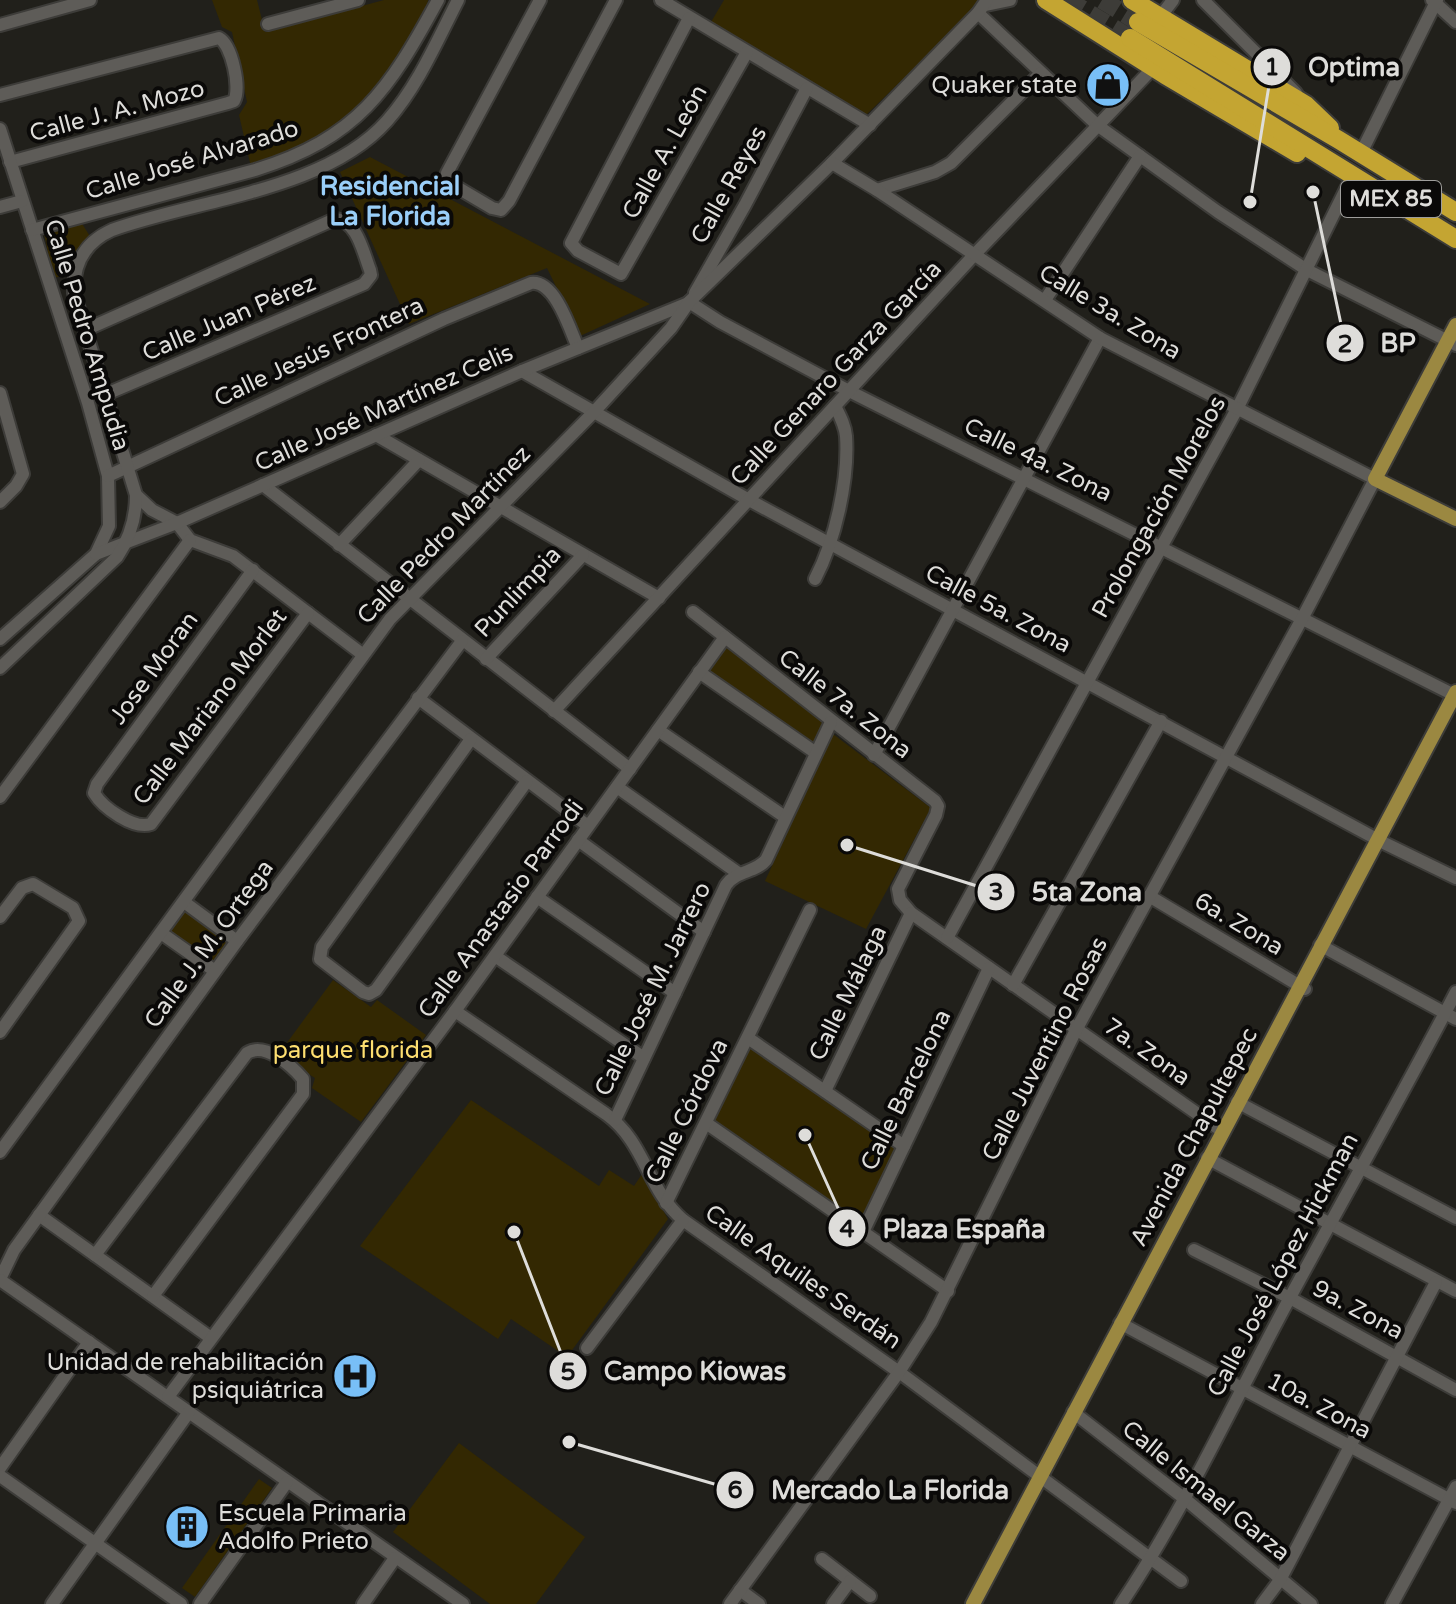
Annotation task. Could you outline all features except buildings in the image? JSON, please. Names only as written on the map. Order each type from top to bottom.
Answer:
[{"type":"highway","points":[[1046,0],[1068,8],[1153,68],[1285,148],[1327,159]]},
{"type":"highway","points":[[1132,0],[1306,105],[1339,140]]},
{"type":"highway","name":"MEX 85","points":[[1456,212],[1339,140],[1134,30],[1327,159],[1456,239]]},
{"type":"main road","name":"Calle Juventino Rosas","points":[[1375,479],[1452,343],[1456,325]]},
{"type":"main road","points":[[1375,479],[1456,519]]},
{"type":"main road","name":"Avenida Chapultepec","points":[[973,1604],[1210,1160],[1222,1131],[1240,1104],[1456,698]]},
{"type":"main road","points":[[1210,1160],[1240,1104]]},
{"type":"main road","points":[[981,1604],[1043,1477]]},
{"type":"street","points":[[0,25],[90,0]]},
{"type":"street","points":[[268,24],[358,0]]},
{"type":"street","name":"Calle José Alvarado","points":[[32,230],[255,170],[285,161],[321,144],[364,111],[390,82],[438,0]]},
{"type":"street","name":"Calle José Alvarado","points":[[99,236],[132,223],[296,178],[350,153],[387,121],[407,94],[458,0]]},
{"type":"street","points":[[540,0],[447,173],[448,182],[492,208],[501,210],[509,201],[616,0]]},
{"type":"street","points":[[661,0],[870,125]]},
{"type":"street","points":[[1010,0],[984,6],[1041,73],[1097,125],[1307,270],[1452,343]]},
{"type":"street","points":[[1160,17],[1173,0]]},
{"type":"street","points":[[1361,153],[1435,1],[1456,22]]},
{"type":"street","points":[[1209,2],[1306,105]]},
{"type":"street","name":"Calle Pedro Martínez","points":[[0,1152],[362,654],[408,599],[593,413],[671,328],[689,302],[870,125],[984,6]]},
{"type":"street","name":"Calle A. León","points":[[689,18],[571,243],[578,251],[621,274],[747,52]]},
{"type":"street","name":"Calle J. A. Mozo","points":[[0,95],[216,38],[227,45],[239,92],[234,101],[10,162]]},
{"type":"street","name":"Calle Genaro Garza García","points":[[554,711],[975,254],[1153,68]]},
{"type":"street","points":[[877,190],[935,172],[951,163],[1041,73]]},
{"type":"street","name":"Calle Reyes","points":[[689,302],[807,88]]},
{"type":"street","name":"Calle Pedro Ampudia","points":[[0,129],[88,403],[108,476],[109,526],[96,554]]},
{"type":"street","points":[[1045,300],[1140,156]]},
{"type":"street","name":"Calle 3a. Zona","points":[[832,163],[1100,338],[1375,479]]},
{"type":"street","name":"Prolongación Morelos","points":[[947,938],[1237,409],[1353,175]]},
{"type":"street","points":[[0,207],[22,201]]},
{"type":"street","points":[[91,214],[99,236]]},
{"type":"street","name":"Calle Juan Pérez","points":[[85,330],[335,219],[346,221],[352,227],[370,270],[369,279],[364,284],[104,395]]},
{"type":"street","name":"Calle Pedro Ampudia","points":[[99,236],[84,251],[76,266],[74,280],[77,307],[136,495],[133,526],[127,542]]},
{"type":"street","points":[[49,285],[74,280]]},
{"type":"street","name":"Calle Jesús Frontera","points":[[108,476],[272,398],[531,283],[539,282],[551,290],[578,348]]},
{"type":"street","name":"Calle José Martínez Celis","points":[[96,554],[177,523],[522,371],[689,302]]},
{"type":"street","name":"Calle 4a. Zona","points":[[689,302],[720,322],[849,391],[1303,617],[1456,698]]},
{"type":"street","points":[[874,755],[1100,338]]},
{"type":"street","name":"Calle 5a. Zona","points":[[522,371],[830,544],[1380,842],[1456,878]]},
{"type":"street","points":[[0,393],[4,417],[23,474],[0,502]]},
{"type":"street","points":[[815,579],[830,544],[841,497],[846,437],[835,406]]},
{"type":"street","points":[[376,435],[659,598]]},
{"type":"street","points":[[339,545],[419,460]]},
{"type":"street","name":"Calle Juventino Rosas","points":[[730,1604],[899,1372],[948,1291],[1076,1030],[1303,617],[1375,479]]},
{"type":"street","points":[[263,485],[630,769]]},
{"type":"street","points":[[136,495],[152,510],[177,523],[190,540],[233,556],[253,570],[362,654]]},
{"type":"street","points":[[1,793],[190,540]]},
{"type":"street","points":[[0,668],[101,574],[127,542]]},
{"type":"street","points":[[0,639],[96,554]]},
{"type":"street","name":"Punlimpia","points":[[486,659],[583,555]]},
{"type":"street","name":"Jose Moran","points":[[146,826],[134,824],[100,801],[94,793],[97,784],[253,570]]},
{"type":"street","name":"Calle 7a. Zona","points":[[693,612],[938,806],[898,889],[900,900],[911,913]]},
{"type":"street","name":"Calle Mariano Morlet","points":[[146,826],[156,819],[308,613]]},
{"type":"street","name":"Calle Anastasio Parrodi","points":[[168,1397],[455,1011],[725,637]]},
{"type":"street","name":"Calle J. M. Ortega","points":[[0,1279],[14,1250],[215,971],[462,641]]},
{"type":"street","points":[[699,672],[816,753]]},
{"type":"street","points":[[418,698],[588,826]]},
{"type":"street","points":[[1013,985],[1161,721]]},
{"type":"street","name":"Calle José M. Jarrero","points":[[615,1120],[726,885],[738,873],[761,866],[831,722]]},
{"type":"street","points":[[658,730],[785,817]]},
{"type":"street","points":[[471,739],[322,947],[320,959],[363,992],[369,994],[382,984],[527,781]]},
{"type":"street","points":[[617,787],[738,873]]},
{"type":"street","points":[[578,840],[704,932]]},
{"type":"street","points":[[0,917],[22,888],[33,884],[73,908],[79,921],[0,1032]]},
{"type":"street","name":"6a. Zona","points":[[1149,896],[1302,988]]},
{"type":"street","points":[[537,897],[675,993]]},
{"type":"street","points":[[184,902],[237,941]]},
{"type":"street","name":"Calle Córdova","points":[[666,1203],[810,910]]},
{"type":"street","name":"7a. Zona","points":[[911,913],[1222,1131]]},
{"type":"street","name":"Calle Málaga","points":[[825,1091],[911,913]]},
{"type":"street","points":[[161,933],[215,971]]},
{"type":"street","points":[[1323,947],[1450,1017]]},
{"type":"street","points":[[495,956],[644,1058]]},
{"type":"street","name":"Calle Barcelona","points":[[863,1232],[989,968]]},
{"type":"street","name":"Calle José López Hickman","points":[[1121,1604],[1185,1499],[1360,1167],[1450,1017],[1456,992]]},
{"type":"street","name":"Calle Aquiles Serdán","points":[[455,1011],[615,1120],[633,1139],[666,1203],[683,1220],[899,1372],[1181,1581]]},
{"type":"street","points":[[748,1038],[904,1146]]},
{"type":"street","points":[[95,1255],[247,1053],[258,1048],[268,1052],[299,1074],[304,1082],[303,1094],[153,1296]]},
{"type":"street","points":[[1240,1104],[1456,1218]]},
{"type":"street","points":[[706,1123],[948,1291]]},
{"type":"street","points":[[1210,1160],[1456,1291]]},
{"type":"street","points":[[39,1215],[211,1338]]},
{"type":"street","points":[[587,1348],[683,1220]]},
{"type":"street","name":"9a. Zona","points":[[1194,1250],[1290,1298],[1456,1390]]},
{"type":"street","points":[[0,1279],[463,1604]]},
{"type":"street","points":[[1262,1604],[1280,1580],[1436,1282]]},
{"type":"street","name":"10a. Zona","points":[[1123,1325],[1453,1502]]},
{"type":"street","points":[[0,1468],[89,1342]]},
{"type":"street","points":[[52,1604],[189,1412]]},
{"type":"street","name":"Calle Ismael Garza","points":[[1076,1414],[1185,1499],[1311,1604]]},
{"type":"street","points":[[0,1476],[181,1604]]},
{"type":"street","points":[[200,1604],[287,1482]]},
{"type":"street","points":[[1392,1604],[1453,1502],[1456,1487]]},
{"type":"street","points":[[363,1604],[395,1558]]},
{"type":"street","points":[[822,1559],[870,1596]]},
{"type":"street","points":[[833,1604],[850,1581]]},
{"type":"street","points":[[740,1590],[759,1604]]},
{"type":"green space","points":[[212,0],[257,0],[265,32],[384,0],[428,0],[410,42],[360,105],[309,144],[251,167],[239,115],[247,102],[232,32],[222,27]]},
{"type":"green space","points":[[724,0],[984,0],[864,117],[711,22]]},
{"type":"green space","points":[[370,157],[650,304],[580,336],[547,268],[409,324],[340,172]]},
{"type":"green space","points":[[81,222],[91,238],[79,250],[68,275],[53,278],[44,233]]},
{"type":"green space","points":[[725,637],[831,722],[816,753],[699,672]]},
{"type":"green space","points":[[833,734],[931,808],[866,929],[765,881]]},
{"type":"green space","points":[[184,902],[237,941],[215,971],[161,933]]},
{"type":"green space","name":"parque florida","points":[[333,980],[371,1007],[377,1000],[426,1035],[361,1122],[312,1088],[315,1078],[278,1055]]},
{"type":"green space","points":[[748,1038],[904,1146],[863,1232],[706,1123]]},
{"type":"green space","points":[[471,1100],[599,1186],[609,1170],[634,1186],[642,1174],[668,1219],[567,1357],[511,1319],[498,1339],[360,1246]]},
{"type":"green space","points":[[459,1443],[585,1537],[536,1604],[490,1604],[393,1532]]},
{"type":"green space","points":[[259,1479],[272,1488],[195,1597],[182,1588]]},
{"type":"tunnel","points":[[1067,0],[1130,38]]},
{"type":"tunnel","points":[[1102,0],[1138,22]]},
{"type":"place","name":"Quaker state","points":[[1108,85]]},
{"type":"place","name":"BP","points":[[1313,192]]},
{"type":"place","name":"Optima","points":[[1250,202]]},
{"type":"place","name":"5ta Zona","points":[[847,845]]},
{"type":"place","name":"Plaza España","points":[[805,1135]]},
{"type":"place","name":"Campo Kiowas","points":[[514,1232]]},
{"type":"place","name":"Unidad de rehabilitación psiquiátrica","points":[[355,1376]]},
{"type":"place","name":"Mercado La Florida","points":[[569,1442]]},
{"type":"place","name":"Escuela Primaria Adolfo Prieto","points":[[187,1527]]},
{"type":"district","name":"Residencial La Florida","points":[[390,201]]}]
